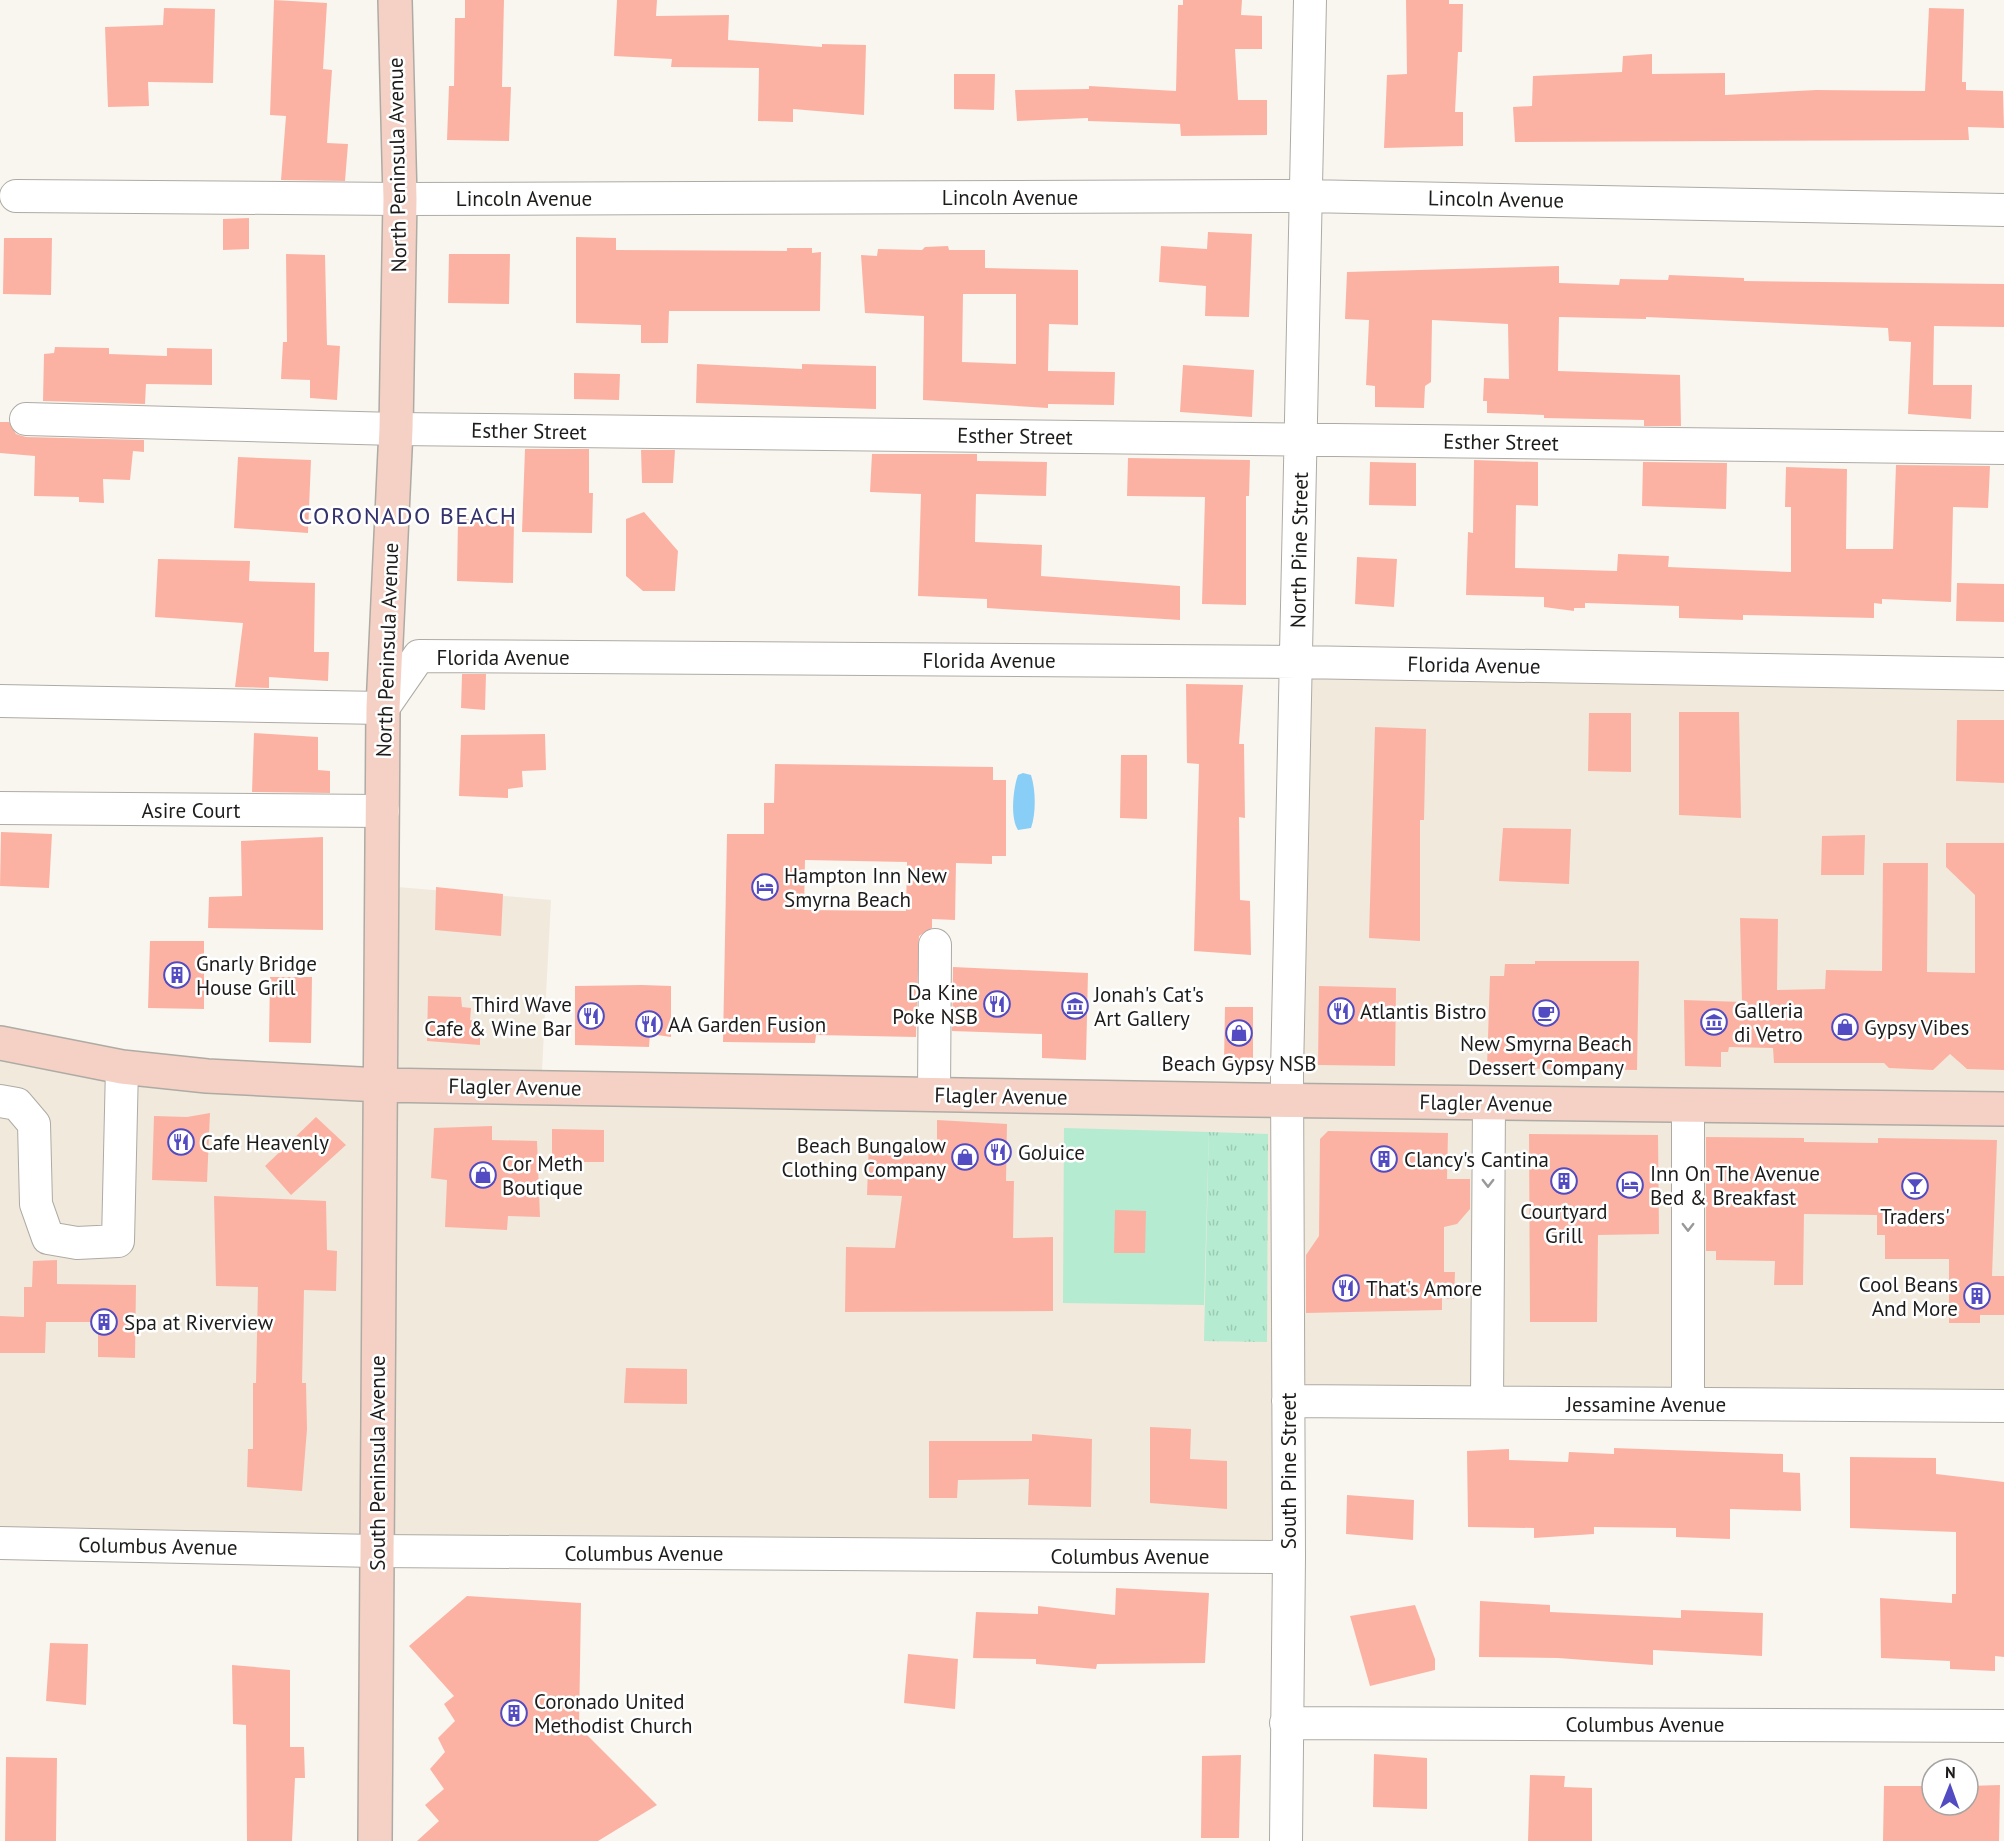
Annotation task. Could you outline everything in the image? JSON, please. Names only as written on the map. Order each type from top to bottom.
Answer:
[{"type":"street","name":"North Peninsula Avenue","points":[[380,1085],[383,708],[396,429],[400,199],[395,0]]},
{"type":"street","name":"North Pine Street","points":[[1287,1100],[1310,0]]},
{"type":"street","name":"Lincoln Avenue","points":[[16,196],[400,199],[1305,195],[2004,210]]},
{"type":"street","name":"Esther Street","points":[[26,419],[396,429],[2004,448]]},
{"type":"street","name":"Florida Avenue","points":[[383,708],[419,656],[1297,662],[2004,674]]},
{"type":"street","points":[[0,701],[383,708]]},
{"type":"street","name":"Asire Court","points":[[0,808],[383,811]]},
{"type":"street","points":[[934,1095],[935,945]]},
{"type":"street","name":"Flagler Avenue","points":[[0,1043],[122,1067],[207,1076],[380,1085],[934,1095],[2004,1109]]},
{"type":"street","points":[[0,1101],[17,1104],[34,1124],[36,1204],[48,1238],[77,1243],[118,1241],[122,1067]]},
{"type":"street","name":"South Peninsula Avenue","points":[[375,1841],[380,1085]]},
{"type":"street","name":"South Pine Street","points":[[1286,1841],[1289,1557],[1287,1100]]},
{"type":"street","points":[[1487,1402],[1489,1103]]},
{"type":"street","points":[[1688,1105],[1688,1404]]},
{"type":"street","name":"Jessamine Avenue","points":[[1288,1401],[2004,1406]]},
{"type":"street","name":"Columbus Avenue","points":[[0,1543],[376,1551],[1289,1557]]},
{"type":"street","name":"Columbus Avenue","points":[[1286,1723],[2004,1726]]},
{"type":"shaded area","points":[[1297,662],[2004,674],[2004,1406],[1288,1401],[1289,1557],[0,1543],[0,1043],[122,1067],[1287,1100]]},
{"type":"shaded area","points":[[397,887],[551,900],[542,1070],[396,1067]]},
{"type":"green space","points":[[1064,1128],[1209,1132],[1204,1305],[1063,1303]]},
{"type":"green space","points":[[1209,1132],[1268,1134],[1267,1342],[1204,1341]]},
{"type":"water","points":[[1023,773],[1031,775],[1035,809],[1031,828],[1018,830],[1013,811],[1014,795],[1018,775]]},
{"type":"building","points":[[274,0],[327,3],[323,69],[332,70],[327,143],[348,144],[345,181],[281,180],[286,116],[270,115]]},
{"type":"building","points":[[465,0],[504,0],[502,87],[511,87],[509,141],[447,140],[449,86],[454,86],[455,18],[465,18]]},
{"type":"building","points":[[617,0],[657,0],[656,16],[729,15],[728,40],[822,47],[822,44],[866,45],[864,115],[793,109],[793,122],[758,121],[759,68],[671,67],[672,59],[614,56]]},
{"type":"building","points":[[1183,0],[1242,0],[1241,15],[1262,16],[1262,49],[1235,49],[1238,100],[1267,100],[1267,135],[1181,136],[1180,124],[1088,121],[1088,118],[1017,121],[1015,90],[1089,89],[1089,86],[1176,91],[1178,5],[1183,5]]},
{"type":"building","points":[[1406,0],[1449,0],[1449,4],[1463,4],[1462,52],[1458,52],[1455,112],[1463,112],[1463,146],[1384,148],[1387,75],[1407,74]]},
{"type":"building","points":[[164,8],[215,9],[213,83],[148,82],[149,106],[108,107],[105,27],[163,25]]},
{"type":"building","points":[[1929,8],[1964,9],[1962,82],[1966,82],[1966,90],[2003,91],[2004,128],[1968,127],[1969,140],[1515,142],[1513,107],[1532,106],[1533,76],[1622,72],[1623,56],[1652,54],[1652,74],[1725,73],[1725,95],[1816,90],[1925,91]]},
{"type":"building","points":[[954,74],[995,74],[994,110],[954,109]]},
{"type":"building","points":[[249,218],[249,249],[223,250],[223,219]]},
{"type":"building","points":[[1208,232],[1252,234],[1249,317],[1205,316],[1206,286],[1159,282],[1161,246],[1207,249]]},
{"type":"building","points":[[576,237],[616,238],[616,250],[787,251],[787,248],[812,248],[812,253],[821,252],[820,311],[669,311],[668,343],[641,343],[641,325],[576,323]]},
{"type":"building","points":[[4,238],[52,238],[51,295],[3,294]]},
{"type":"building","points":[[948,246],[949,250],[985,250],[985,268],[1078,270],[1078,325],[1049,324],[1048,371],[1115,372],[1114,405],[1048,404],[1048,408],[923,400],[924,316],[865,313],[861,255],[877,256],[878,249],[922,250],[925,247]],"holes":[[[963,294],[1016,294],[1016,364],[962,362]]]},
{"type":"building","points":[[286,254],[325,255],[327,345],[340,346],[337,400],[310,398],[310,380],[281,379],[283,342],[287,342]]},
{"type":"building","points":[[449,254],[510,254],[509,304],[448,303]]},
{"type":"building","points":[[1559,266],[1559,283],[1619,285],[1620,279],[1668,280],[1669,275],[1744,278],[1744,281],[2004,284],[2004,327],[1934,326],[1933,385],[1972,385],[1971,419],[1908,414],[1911,342],[1889,341],[1888,328],[1646,317],[1646,319],[1559,317],[1558,371],[1680,375],[1681,426],[1644,426],[1644,420],[1544,418],[1544,415],[1487,413],[1487,401],[1483,401],[1484,378],[1509,379],[1508,324],[1432,320],[1431,382],[1425,386],[1424,408],[1375,407],[1375,386],[1366,385],[1369,320],[1345,319],[1347,272]]},
{"type":"building","points":[[55,347],[109,348],[109,354],[167,356],[167,348],[212,349],[212,385],[146,384],[145,404],[43,401],[44,354],[54,353]]},
{"type":"building","points":[[697,364],[802,369],[802,364],[876,366],[876,409],[696,403]]},
{"type":"building","points":[[1183,365],[1254,370],[1252,417],[1180,412]]},
{"type":"building","points":[[574,373],[620,374],[619,400],[574,399]]},
{"type":"building","points":[[0,422],[9,422],[16,434],[26,437],[144,440],[144,452],[133,451],[130,480],[103,479],[104,503],[79,502],[79,497],[34,496],[35,456],[0,453]]},
{"type":"building","points":[[525,449],[589,449],[589,493],[593,493],[592,533],[522,532]]},
{"type":"building","points":[[641,450],[675,450],[673,483],[642,483]]},
{"type":"building","points":[[872,454],[977,454],[977,461],[1047,462],[1046,496],[976,494],[975,542],[1042,545],[1041,576],[1180,586],[1180,620],[987,608],[987,599],[918,596],[921,494],[870,492]]},
{"type":"building","points":[[238,457],[311,460],[308,533],[234,528]]},
{"type":"building","points":[[1128,458],[1250,460],[1249,496],[1246,496],[1246,605],[1202,604],[1205,497],[1127,496]]},
{"type":"building","points":[[1474,460],[1538,462],[1538,506],[1516,505],[1515,568],[1617,571],[1618,554],[1669,556],[1668,567],[1791,572],[1791,507],[1785,507],[1786,467],[1847,469],[1846,549],[1893,549],[1896,465],[1990,466],[1988,508],[1953,507],[1951,602],[1882,599],[1882,604],[1874,603],[1874,618],[1743,615],[1743,620],[1679,618],[1679,606],[1585,603],[1585,608],[1574,608],[1574,611],[1544,607],[1544,597],[1466,595],[1468,532],[1473,533]]},
{"type":"building","points":[[1370,462],[1416,463],[1416,506],[1369,505]]},
{"type":"building","points":[[1643,462],[1727,463],[1726,509],[1642,506]]},
{"type":"building","points":[[644,512],[678,551],[675,591],[643,591],[626,576],[626,519]]},
{"type":"building","points":[[458,519],[514,520],[513,583],[457,581]]},
{"type":"building","points":[[1357,557],[1397,559],[1394,607],[1355,604]]},
{"type":"building","points":[[158,559],[250,561],[249,581],[315,583],[314,652],[329,652],[328,681],[269,677],[269,688],[235,687],[243,623],[155,617]]},
{"type":"building","points":[[1957,583],[2004,584],[2004,622],[1956,621]]},
{"type":"building","points":[[462,674],[486,674],[485,710],[461,708]]},
{"type":"building","points":[[1186,684],[1243,685],[1239,744],[1244,744],[1245,818],[1239,817],[1240,900],[1250,901],[1251,955],[1194,951],[1199,764],[1187,763]]},
{"type":"building","points":[[1679,712],[1739,712],[1741,818],[1679,815]]},
{"type":"building","points":[[1589,713],[1631,713],[1631,772],[1588,771]]},
{"type":"building","points":[[1957,720],[2004,720],[2004,783],[1956,781]]},
{"type":"building","points":[[1375,727],[1426,729],[1424,820],[1420,820],[1420,941],[1369,938]]},
{"type":"building","points":[[254,733],[318,737],[318,770],[330,771],[330,793],[252,792]]},
{"type":"building","points":[[545,734],[546,770],[522,771],[523,787],[508,789],[508,798],[459,796],[461,735]]},
{"type":"building","points":[[1121,755],[1147,755],[1147,819],[1120,818]]},
{"type":"building","name":"Hampton Inn New Smyrna Beach","points":[[775,764],[993,767],[993,780],[1006,780],[1006,856],[992,856],[992,864],[956,863],[955,920],[932,919],[932,928],[919,936],[916,1037],[816,1035],[815,1043],[723,1042],[727,834],[764,834],[764,803],[774,803]],"holes":[[[805,860],[907,862],[906,911],[804,910]]]},
{"type":"building","points":[[1503,828],[1571,829],[1569,884],[1499,881]]},
{"type":"building","points":[[1,832],[52,834],[49,888],[0,886]]},
{"type":"building","points":[[1865,835],[1864,875],[1821,875],[1822,836]]},
{"type":"building","points":[[323,837],[323,930],[208,928],[209,897],[242,896],[241,841]]},
{"type":"building","points":[[1946,843],[2004,843],[2004,1070],[1967,1069],[1950,1054],[1933,1070],[1889,1068],[1884,1063],[1774,1063],[1773,1048],[1729,1047],[1728,1052],[1721,1052],[1721,1067],[1685,1066],[1684,1000],[1742,1002],[1740,918],[1778,919],[1777,990],[1825,989],[1826,970],[1882,971],[1883,863],[1928,863],[1927,972],[1975,973],[1975,895],[1946,867]]},
{"type":"building","points":[[436,887],[503,894],[501,936],[435,930]]},
{"type":"building","name":"Gnarly Bridge House Grill","points":[[150,941],[204,941],[204,1009],[148,1008]]},
{"type":"building","points":[[1535,961],[1639,961],[1637,1070],[1487,1068],[1490,976],[1504,976],[1505,964],[1535,964]]},
{"type":"building","points":[[953,967],[1088,973],[1086,1060],[1042,1058],[1042,1034],[952,1031]]},
{"type":"building","points":[[270,977],[312,977],[311,1043],[269,1042]]},
{"type":"building","points":[[575,986],[671,986],[671,1037],[650,1034],[649,1047],[575,1045]]},
{"type":"building","points":[[1319,986],[1396,988],[1395,1066],[1318,1065]]},
{"type":"building","points":[[428,996],[461,997],[462,1007],[471,1008],[470,1020],[480,1022],[480,1045],[427,1041]]},
{"type":"building","points":[[1225,1007],[1253,1007],[1253,1064],[1224,1063]]},
{"type":"building","name":"Cafe Heavenly","points":[[210,1113],[207,1182],[152,1180],[154,1116],[187,1117]]},
{"type":"building","points":[[316,1117],[346,1145],[291,1195],[265,1166]]},
{"type":"building","points":[[937,1120],[1007,1124],[1006,1181],[1014,1181],[1013,1238],[1053,1237],[1053,1311],[845,1312],[846,1247],[895,1248],[902,1196],[867,1195],[869,1141],[937,1142]]},
{"type":"building","points":[[492,1126],[492,1140],[537,1141],[540,1217],[508,1216],[507,1230],[445,1227],[447,1180],[431,1178],[434,1128]]},
{"type":"building","points":[[552,1129],[604,1130],[604,1162],[552,1162]]},
{"type":"building","points":[[1328,1131],[1448,1133],[1447,1179],[1470,1179],[1470,1209],[1457,1224],[1444,1227],[1444,1272],[1455,1272],[1454,1299],[1442,1298],[1442,1310],[1306,1313],[1306,1255],[1319,1236],[1320,1139]]},
{"type":"building","points":[[1529,1134],[1658,1135],[1659,1234],[1598,1235],[1597,1322],[1530,1322]]},
{"type":"building","points":[[1706,1137],[1804,1138],[1804,1142],[1878,1143],[1878,1138],[1997,1140],[1992,1276],[2004,1276],[2004,1315],[1980,1315],[1980,1323],[1949,1323],[1949,1259],[1885,1259],[1885,1235],[1877,1235],[1877,1215],[1804,1214],[1803,1285],[1774,1285],[1775,1261],[1716,1260],[1716,1251],[1706,1251]]},
{"type":"building","points":[[214,1196],[326,1201],[327,1250],[337,1251],[336,1291],[304,1290],[302,1383],[306,1383],[307,1429],[302,1491],[247,1487],[248,1449],[253,1449],[253,1383],[256,1383],[258,1287],[216,1286]]},
{"type":"building","points":[[1115,1210],[1146,1211],[1145,1253],[1114,1253]]},
{"type":"building","name":"Spa at Riverview","points":[[57,1260],[57,1284],[136,1285],[135,1358],[98,1357],[98,1322],[46,1322],[45,1353],[0,1353],[0,1316],[24,1317],[24,1287],[32,1287],[33,1261]]},
{"type":"building","points":[[626,1368],[687,1369],[687,1404],[624,1403]]},
{"type":"building","points":[[1150,1427],[1191,1429],[1190,1459],[1227,1461],[1227,1509],[1150,1503]]},
{"type":"building","points":[[1032,1434],[1092,1439],[1091,1507],[1028,1505],[1029,1479],[958,1480],[957,1498],[929,1498],[929,1441],[1032,1441]]},
{"type":"building","points":[[1614,1448],[1783,1454],[1783,1472],[1800,1473],[1801,1511],[1730,1509],[1730,1539],[1676,1537],[1676,1528],[1594,1527],[1594,1534],[1534,1538],[1534,1528],[1468,1527],[1467,1451],[1509,1449],[1509,1460],[1568,1462],[1569,1452],[1614,1454]]},
{"type":"building","points":[[1850,1457],[1936,1458],[1936,1474],[2004,1482],[2004,1657],[1995,1656],[1995,1671],[1950,1669],[1950,1661],[1881,1658],[1880,1598],[1952,1603],[1952,1594],[1956,1594],[1956,1532],[1850,1528]]},
{"type":"building","points":[[1347,1495],[1414,1500],[1413,1540],[1346,1534]]},
{"type":"building","points":[[1116,1588],[1209,1593],[1205,1663],[1097,1664],[1096,1669],[1036,1664],[1036,1659],[973,1658],[976,1612],[1038,1614],[1038,1606],[1115,1615]]},
{"type":"building","name":"Coronado United Methodist Church","points":[[467,1596],[581,1603],[579,1727],[657,1805],[598,1841],[417,1841],[439,1821],[425,1805],[444,1789],[430,1769],[445,1752],[438,1738],[455,1721],[444,1704],[454,1696],[409,1646]]},
{"type":"building","points":[[1480,1601],[1550,1605],[1550,1612],[1681,1618],[1681,1610],[1763,1613],[1762,1656],[1653,1650],[1653,1665],[1558,1658],[1479,1657]]},
{"type":"building","points":[[1415,1605],[1435,1659],[1435,1670],[1370,1686],[1350,1616]]},
{"type":"building","points":[[50,1643],[88,1644],[86,1705],[46,1701]]},
{"type":"building","points":[[908,1654],[958,1659],[955,1709],[904,1703]]},
{"type":"building","points":[[232,1665],[290,1670],[290,1747],[304,1747],[305,1778],[295,1778],[292,1841],[247,1841],[246,1725],[233,1724]]},
{"type":"building","points":[[1374,1754],[1427,1758],[1427,1809],[1373,1807]]},
{"type":"building","points":[[1241,1755],[1239,1838],[1201,1838],[1202,1756]]},
{"type":"building","points":[[6,1757],[57,1758],[56,1841],[5,1841]]},
{"type":"building","points":[[1530,1775],[1565,1776],[1564,1787],[1592,1788],[1592,1841],[1528,1841]]},
{"type":"building","points":[[2000,1785],[1999,1841],[1883,1841],[1884,1786],[1920,1786],[1920,1817],[1980,1817],[1980,1786]]},
{"type":"place","name":"Hampton Inn New Smyrna Beach","points":[[765,887]]},
{"type":"place","name":"Gnarly Bridge House Grill","points":[[177,975]]},
{"type":"place","name":"Da Kine Poke NSB","points":[[997,1004]]},
{"type":"place","name":"Jonah's Cat's Art Gallery","points":[[1075,1006]]},
{"type":"place","name":"Atlantis Bistro","points":[[1341,1011]]},
{"type":"place","name":"New Smyrna Beach Dessert Company","points":[[1546,1013]]},
{"type":"place","name":"Third Wave Cafe & Wine Bar","points":[[591,1016]]},
{"type":"place","name":"Galleria di Vetro","points":[[1714,1022]]},
{"type":"place","name":"AA Garden Fusion","points":[[649,1024]]},
{"type":"place","name":"Gypsy Vibes","points":[[1845,1027]]},
{"type":"place","name":"Beach Gypsy NSB","points":[[1239,1033]]},
{"type":"place","name":"Cafe Heavenly","points":[[181,1142]]},
{"type":"place","name":"GoJuice","points":[[998,1152]]},
{"type":"place","name":"Beach Bungalow Clothing Company","points":[[965,1157]]},
{"type":"place","name":"Clancy's Cantina","points":[[1384,1159]]},
{"type":"place","name":"Cor Meth Boutique","points":[[483,1175]]},
{"type":"place","name":"Courtyard Grill","points":[[1564,1181]]},
{"type":"place","name":"Inn On The Avenue Bed & Breakfast","points":[[1630,1185]]},
{"type":"place","name":"Traders'","points":[[1915,1186]]},
{"type":"place","name":"That's Amore","points":[[1346,1288]]},
{"type":"place","name":"Cool Beans And More","points":[[1977,1296]]},
{"type":"place","name":"Spa at Riverview","points":[[104,1322]]},
{"type":"place","name":"Coronado United Methodist Church","points":[[514,1713]]},
{"type":"district","name":"CORONADO BEACH","points":[[408,515]]}]
